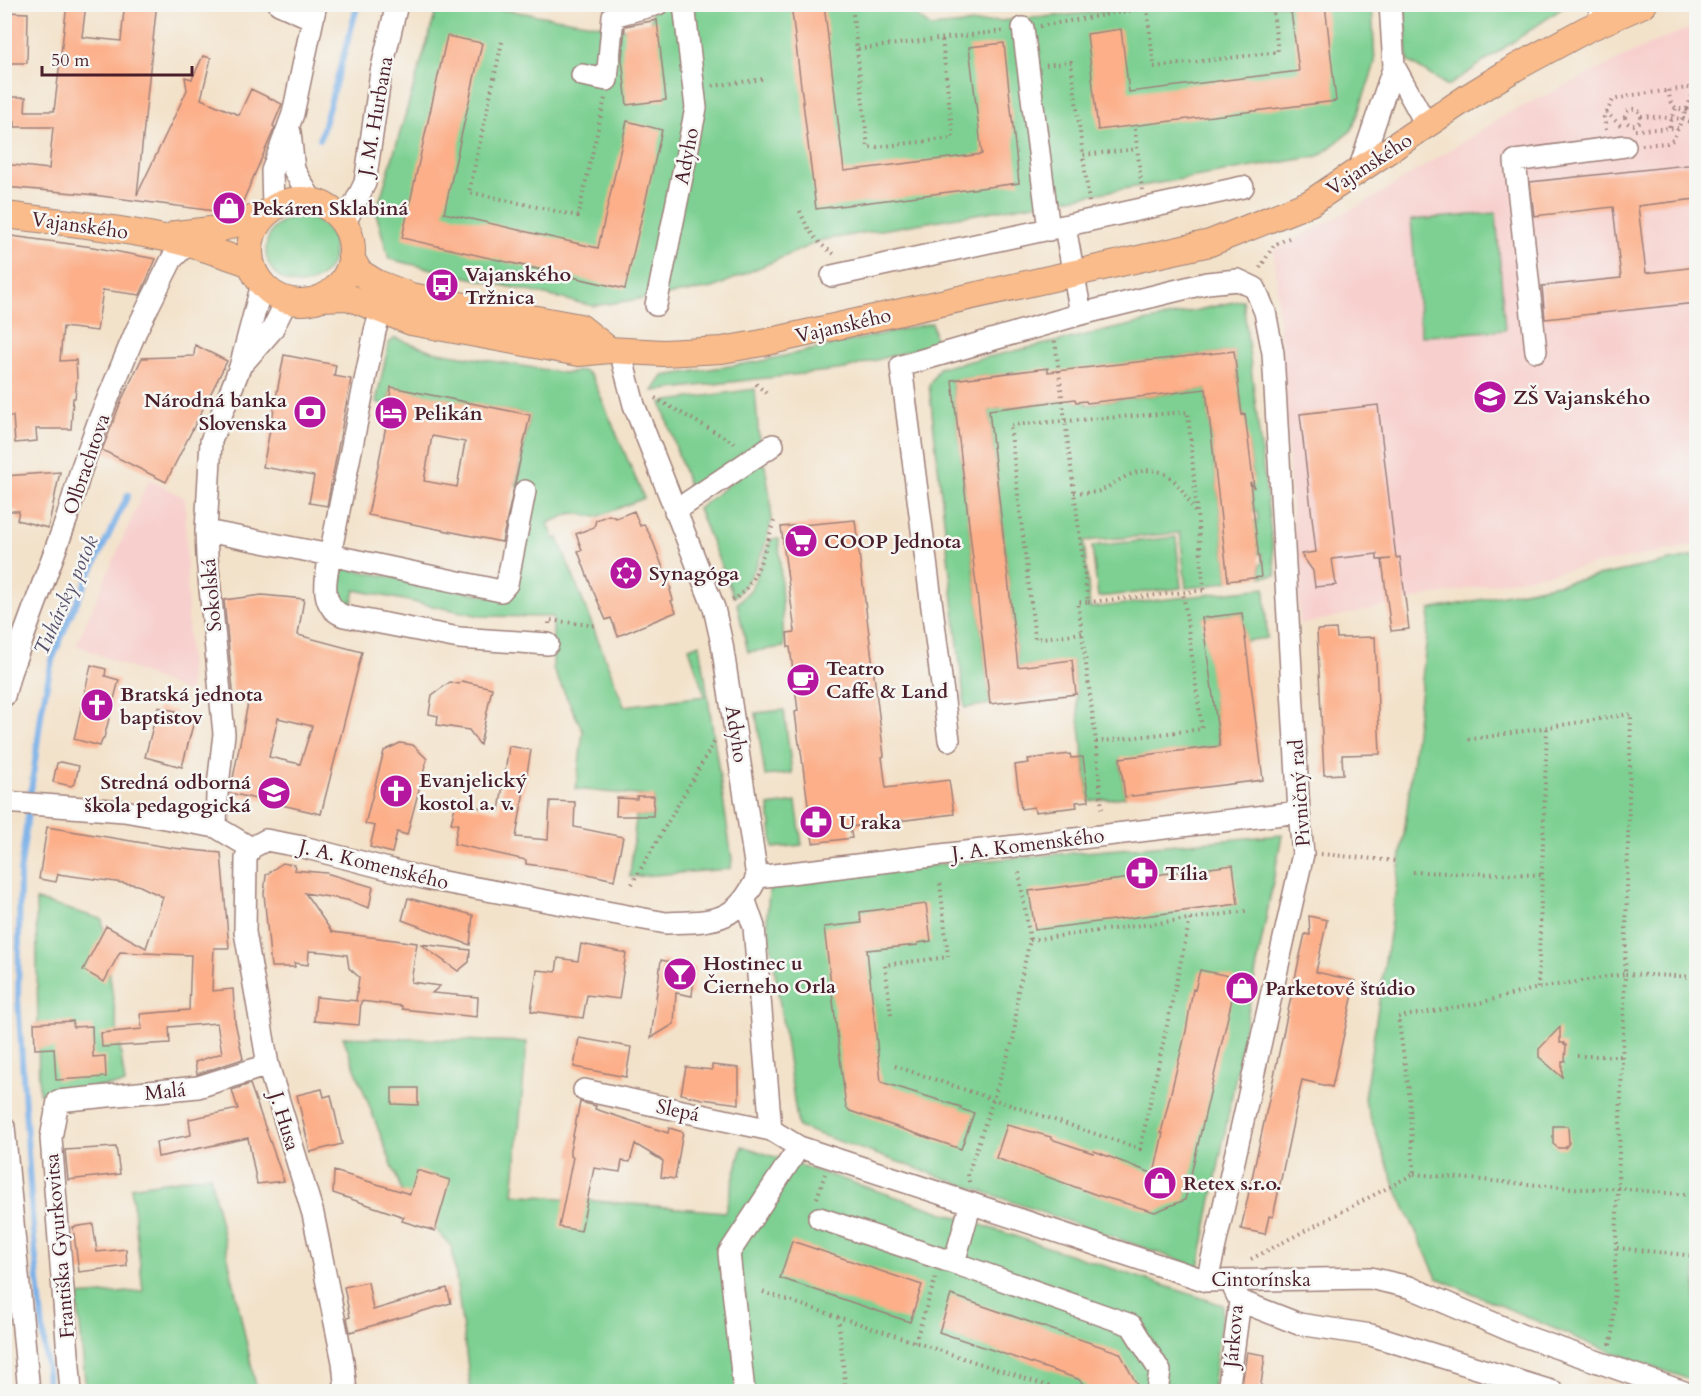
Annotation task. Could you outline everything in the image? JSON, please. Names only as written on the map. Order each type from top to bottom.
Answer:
[{"type":"main road","name":"Vajanského","points":[[4,215],[99,226],[191,244],[257,274],[269,291],[287,300],[308,302],[321,298],[348,297],[411,322],[579,352],[614,350],[663,353],[722,350],[1210,243],[1310,203],[1471,95],[1600,14],[1644,4]]},
{"type":"main road","name":"Vajanského","points":[[155,236],[219,229],[294,201],[312,201]]},
{"type":"main road","points":[[312,201],[330,210],[344,225],[349,235],[351,257],[359,272],[377,283],[411,296],[580,327],[614,350]]},
{"type":"main road","points":[[257,274],[250,246],[255,228],[269,211]]},
{"type":"main road","points":[[321,298],[341,281],[351,257]]},
{"type":"street","points":[[269,211],[272,171],[289,129],[315,12],[279,4]]},
{"type":"street","name":"J. M. Hurbana","points":[[344,225],[365,183],[381,72],[397,4]]},
{"type":"street","points":[[582,75],[607,80],[613,16],[658,4]]},
{"type":"street","name":"Adyho","points":[[656,305],[696,108],[684,4]]},
{"type":"street","points":[[1359,170],[1394,66],[1390,4]]},
{"type":"street","points":[[1023,28],[1057,228],[1074,273],[1081,314]]},
{"type":"street","points":[[1394,66],[1427,126]]},
{"type":"street","points":[[289,129],[294,170],[312,201]]},
{"type":"street","points":[[1536,351],[1515,161],[1625,146]]},
{"type":"street","points":[[832,276],[1243,187]]},
{"type":"street","name":"Olbrachtova","points":[[4,696],[10,673],[67,518],[81,470],[128,351],[172,259],[191,244]]},
{"type":"street","name":"Sokolská","points":[[216,827],[217,794],[224,734],[207,557],[206,531],[211,441],[240,367],[257,274]]},
{"type":"street","points":[[949,740],[901,366],[1081,314],[1207,283],[1238,280],[1250,285]]},
{"type":"street","name":"Pivničný rad","points":[[1207,1281],[1303,854],[1273,353],[1265,312],[1255,288],[1250,285]]},
{"type":"street","name":"Sokolská","points":[[240,367],[272,330],[287,300]]},
{"type":"street","points":[[381,310],[330,555],[325,588],[329,605],[338,614],[459,638],[548,644]]},
{"type":"street","name":"Adyho","points":[[614,350],[714,608],[722,644],[757,877]]},
{"type":"street","points":[[675,511],[765,451]]},
{"type":"street","points":[[206,531],[501,591],[507,584],[525,491]]},
{"type":"street","points":[[4,802],[124,811],[216,827],[251,848]]},
{"type":"street","name":"J. A. Komenského","points":[[757,877],[1299,812]]},
{"type":"street","name":"J. A. Komenského","points":[[251,848],[266,840],[303,846],[427,879],[666,923],[705,922],[727,916],[745,902]]},
{"type":"street","name":"J. Husa","points":[[251,848],[246,858],[245,932],[268,1065],[313,1214],[343,1362],[346,1392]]},
{"type":"street","points":[[757,877],[745,902],[754,927],[771,1130]]},
{"type":"street","name":"Malá","points":[[58,1101],[198,1087],[268,1065]]},
{"type":"street","name":"Slepá","points":[[584,1090],[771,1130]]},
{"type":"street","name":"Františka Gyurkovitsa","points":[[58,1101],[51,1138],[71,1392]]},
{"type":"street","points":[[4,1127],[29,1392]]},
{"type":"street","name":"Cintorínska","points":[[771,1130],[799,1147],[1207,1281],[1371,1278],[1409,1287],[1521,1335],[1684,1392]]},
{"type":"street","points":[[744,1392],[729,1253],[799,1147]]},
{"type":"street","points":[[946,1267],[971,1203]]},
{"type":"street","points":[[817,1211],[946,1267],[1131,1325],[1160,1371],[1157,1392]]},
{"type":"street","name":"Járkova","points":[[1228,1392],[1240,1301],[1230,1281]]},
{"type":"street","points":[[1240,1301],[1299,1324],[1371,1335],[1554,1392]]},
{"type":"path","points":[[849,4],[852,6],[868,148],[953,138],[942,39]]},
{"type":"path","points":[[857,49],[1023,28],[1169,4]]},
{"type":"path","points":[[1147,8],[1154,67],[1278,52],[1272,4]]},
{"type":"path","points":[[502,42],[469,192],[579,216],[607,80]]},
{"type":"path","points":[[1028,67],[1071,62],[1089,206]]},
{"type":"path","points":[[693,88],[763,79]]},
{"type":"path","points":[[1696,87],[1673,140],[1667,143],[1625,146],[1618,145],[1610,137],[1605,129],[1604,117],[1613,100],[1633,94],[1668,90],[1696,87]]},
{"type":"path","points":[[1668,90],[1671,103],[1676,108],[1693,112],[1691,123]]},
{"type":"path","points":[[1669,127],[1676,108]]},
{"type":"path","points":[[1631,109],[1638,110],[1641,116],[1640,122],[1635,125],[1628,124],[1624,118],[1626,112],[1631,109]]},
{"type":"path","points":[[1606,112],[1626,131],[1678,128]]},
{"type":"path","points":[[1641,116],[1682,119],[1696,125]]},
{"type":"path","points":[[1135,129],[1142,195]]},
{"type":"path","points":[[1083,155],[1137,149]]},
{"type":"path","points":[[800,211],[811,235],[823,248],[836,255]]},
{"type":"path","points":[[1250,285],[1274,245],[1294,236]]},
{"type":"path","points":[[1053,322],[1088,602]]},
{"type":"path","points":[[756,384],[766,393]]},
{"type":"path","points":[[655,398],[765,451]]},
{"type":"path","points":[[1082,633],[1035,639],[1010,425],[1188,412],[1206,590],[1078,602],[1082,633],[1096,742],[1102,811]]},
{"type":"path","points":[[1074,492],[1090,494],[1105,490],[1128,476],[1152,469],[1171,476],[1186,494],[1199,520]]},
{"type":"path","points":[[732,600],[741,597],[749,585],[759,565],[775,518]]},
{"type":"path","points":[[1096,742],[1202,729],[1183,592]]},
{"type":"path","points":[[1467,741],[1631,714],[1617,1248],[1613,1333],[1606,1364]]},
{"type":"path","points":[[1538,988],[1547,728]]},
{"type":"path","points":[[632,884],[718,736]]},
{"type":"path","points":[[1325,854],[1395,861]]},
{"type":"path","points":[[1413,872],[1541,875]]},
{"type":"path","points":[[968,1174],[1014,1037],[1018,992],[1030,940],[1019,873]]},
{"type":"path","points":[[891,1015],[885,964],[948,957],[940,883]]},
{"type":"path","points":[[1030,940],[1248,911]]},
{"type":"path","points":[[895,1066],[1140,1149],[1190,919]]},
{"type":"path","points":[[1414,1174],[1409,1092],[1398,1017],[1475,1004],[1538,988],[1625,974],[1696,977]]},
{"type":"path","points":[[1577,1056],[1623,1056]]},
{"type":"path","points":[[817,1211],[830,1157]]},
{"type":"path","points":[[1249,1260],[1414,1174],[1583,1189],[1618,1188],[1696,1196]]},
{"type":"path","points":[[1617,1248],[1696,1256]]},
{"type":"path","points":[[915,1342],[946,1267]]},
{"type":"path","points":[[763,1292],[1066,1392]]},
{"type":"path","points":[[838,1317],[846,1392]]},
{"type":"shaded area","name":"ZŠ Vajanského","points":[[1696,26],[1696,545],[1425,597],[1300,625],[1274,250],[1375,197],[1505,115],[1659,40]]},
{"type":"shaded area","points":[[149,479],[185,498],[190,693],[76,645]]},
{"type":"green space","points":[[653,4],[903,5],[931,27],[1131,9],[1131,5],[1372,5],[1375,64],[1352,130],[1319,156],[822,240],[713,288],[593,306],[389,259],[376,213],[438,5],[473,5],[649,33]]},
{"type":"green space","points":[[1405,4],[1567,5],[1448,86],[1408,61]]},
{"type":"green space","points":[[1496,213],[1505,330],[1421,336],[1411,220]]},
{"type":"green space","points":[[307,216],[319,222],[328,231],[334,243],[332,263],[324,274],[307,284],[293,284],[276,274],[268,263],[266,243],[276,226],[287,218]]},
{"type":"green space","points":[[1243,300],[1276,575],[1261,577],[1262,554],[1258,554],[1254,521],[1258,520],[1257,511],[1253,511],[1249,478],[1253,477],[1243,424],[1246,423],[1245,415],[1242,415],[1239,393],[1236,393],[1238,382],[1234,351],[1072,370],[1076,402],[1086,401],[1087,405],[1206,389],[1228,581],[1186,588],[1180,533],[1084,541],[1090,608],[1265,588],[1267,638],[1245,641],[1242,613],[1203,618],[1220,746],[1120,759],[1125,797],[1089,801],[1072,661],[1018,667],[989,410],[1052,402],[1048,369],[952,380],[990,704],[965,708],[929,385],[939,368]]},
{"type":"green space","points":[[932,323],[936,343],[845,369],[653,391],[663,376],[757,362]]},
{"type":"green space","points":[[395,338],[432,351],[564,373],[584,371],[594,381],[644,498],[597,517],[572,513],[548,523],[554,539],[558,538],[624,706],[705,696],[689,648],[700,644],[732,859],[731,867],[728,869],[630,877],[636,816],[653,816],[654,797],[576,789],[583,731],[553,669],[553,617],[481,616],[355,590],[352,604],[342,598],[340,585],[344,568],[510,600],[531,489],[516,486],[530,415],[391,388],[388,405],[376,402],[389,343]]},
{"type":"green space","points":[[755,389],[759,441],[698,487],[689,487],[661,402]]},
{"type":"green space","points":[[761,462],[765,465],[771,501],[771,521],[758,562],[747,583],[734,597],[698,509],[753,465]]},
{"type":"green space","points":[[1176,537],[1181,588],[1098,597],[1092,546]]},
{"type":"green space","points":[[771,539],[779,539],[784,647],[748,652],[737,604],[751,589]]},
{"type":"green space","points":[[1696,556],[1696,1382],[1590,1344],[1437,1278],[1395,1186],[1364,1100],[1404,835],[1430,610]]},
{"type":"green space","points":[[784,710],[792,773],[765,776],[756,713]]},
{"type":"green space","points":[[796,802],[802,845],[773,848],[769,806]]},
{"type":"green space","points":[[1282,835],[1199,1267],[798,1127],[767,917],[770,879]]},
{"type":"green space","points":[[36,900],[102,919],[125,1084],[39,1093]]},
{"type":"green space","points":[[343,1037],[527,1042],[513,1194],[725,1212],[742,1146],[1223,1305],[1212,1391],[471,1391],[452,1247],[403,1194]]},
{"type":"green space","points":[[210,1175],[257,1391],[86,1391],[77,1296],[143,1291],[131,1187]]},
{"type":"building","points":[[67,4],[86,4],[82,37],[121,41],[124,10],[129,10],[130,4],[154,4],[156,11],[137,195],[187,90],[185,77],[192,79],[203,56],[211,58],[201,99],[239,115],[251,89],[282,104],[273,126],[275,127],[241,206],[222,212],[86,194],[4,187],[4,164],[49,169],[53,127],[15,127],[15,122],[4,122],[4,97],[26,97],[25,111],[54,111]]},
{"type":"building","points":[[791,4],[824,4],[844,171],[982,154],[969,47],[1004,43],[1019,183],[816,209]]},
{"type":"building","points":[[1290,4],[1325,4],[1336,101],[1098,130],[1087,34],[1121,29],[1129,92],[1299,71]]},
{"type":"building","points":[[4,12],[28,13],[27,63],[4,63]]},
{"type":"building","points":[[657,20],[666,100],[627,105],[622,59],[625,26]]},
{"type":"building","points":[[447,36],[482,43],[444,213],[598,248],[627,121],[662,130],[625,289],[402,238]]},
{"type":"building","points":[[1696,164],[1696,199],[1638,206],[1646,273],[1696,267],[1696,303],[1545,319],[1542,286],[1621,278],[1613,207],[1534,216],[1530,182]]},
{"type":"building","points":[[4,235],[93,247],[156,259],[140,295],[103,290],[97,331],[63,327],[60,361],[76,360],[77,379],[71,429],[36,429],[37,441],[15,443],[13,416],[4,417]]},
{"type":"building","points":[[195,345],[227,361],[166,482],[102,450],[122,399],[142,358],[194,356]]},
{"type":"building","points":[[1234,351],[1254,488],[1250,482],[1261,577],[1228,581],[1206,389],[1087,403],[1086,401],[1076,402],[1075,399],[989,410],[1018,667],[1072,660],[1076,694],[990,704],[952,380],[1048,368],[1048,372]]},
{"type":"building","points":[[284,355],[336,365],[334,376],[351,379],[327,506],[309,503],[314,476],[263,467]]},
{"type":"building","points":[[391,387],[530,415],[502,542],[368,515],[388,416]],"holes":[[[432,436],[465,442],[457,487],[424,481]]]},
{"type":"building","points":[[1378,405],[1396,558],[1400,557],[1409,629],[1391,631],[1382,560],[1391,559],[1377,560],[1377,554],[1332,559],[1336,585],[1315,587],[1313,571],[1301,554],[1316,552],[1300,414]]},
{"type":"building","points":[[60,472],[48,528],[17,520],[19,511],[4,511],[4,476]]},
{"type":"building","name":"Synagóga","points":[[634,511],[640,526],[644,524],[652,539],[671,589],[673,600],[671,601],[676,612],[618,636],[611,618],[606,620],[591,586],[578,551],[582,550],[576,534],[594,527],[596,520],[609,515],[616,518]]},
{"type":"building","points":[[855,520],[886,788],[949,780],[954,814],[850,827],[852,838],[813,843],[795,712],[798,711],[790,647],[788,647],[787,633],[795,632],[781,527]]},
{"type":"building","points":[[262,595],[304,599],[298,635],[362,652],[321,814],[230,793],[248,703],[234,700],[224,600]],"holes":[[[278,718],[312,726],[300,764],[269,757]]]},
{"type":"building","points":[[1242,613],[1263,780],[1125,797],[1120,758],[1220,746],[1202,618]]},
{"type":"building","points":[[1336,629],[1337,638],[1375,637],[1380,754],[1342,755],[1343,774],[1324,775],[1317,630]]},
{"type":"building","name":"Bratská jednota baptistov","points":[[91,665],[106,669],[105,676],[119,680],[100,746],[74,739]]},
{"type":"building","points":[[462,681],[492,688],[480,745],[469,730],[437,725],[438,716],[429,714],[432,695],[450,682],[459,684]]},
{"type":"building","points":[[158,707],[176,711],[175,717],[194,721],[182,767],[145,757]]},
{"type":"building","name":"Evanjelický kostol a. v.","points":[[400,743],[413,745],[427,759],[407,835],[397,832],[392,853],[370,847],[375,826],[365,824],[384,751]]},
{"type":"building","points":[[509,746],[531,750],[516,837],[548,840],[550,801],[575,802],[574,827],[623,837],[614,880],[571,870],[526,864],[526,860],[454,844],[458,824],[451,823],[456,803],[499,811]]},
{"type":"building","points":[[1070,754],[1071,758],[1083,757],[1089,801],[1076,802],[1077,807],[1035,812],[1034,807],[1021,809],[1015,765],[1029,763],[1028,759]]},
{"type":"building","points":[[57,763],[79,766],[75,783],[71,786],[53,782]]},
{"type":"building","points":[[637,796],[654,796],[653,816],[616,816],[617,798],[637,799]]},
{"type":"building","points":[[47,827],[173,848],[221,853],[229,948],[214,948],[212,991],[233,989],[235,1022],[243,1059],[197,1074],[195,1062],[222,1053],[217,1023],[169,1027],[170,1043],[102,1047],[101,1033],[142,1029],[140,1014],[189,1010],[191,955],[120,952],[104,982],[83,970],[106,926],[146,948],[163,897],[138,885],[58,874],[56,882],[39,879]]},
{"type":"building","points":[[282,863],[295,865],[294,870],[326,873],[373,887],[369,908],[347,900],[305,893],[332,932],[417,943],[411,982],[440,986],[432,993],[478,997],[477,1017],[402,1009],[402,1006],[361,1001],[359,1025],[314,1021],[316,997],[356,1001],[359,977],[349,968],[347,955],[325,952],[309,951],[308,965],[294,963],[295,967],[271,967],[264,894],[266,875]]},
{"type":"building","points":[[1233,865],[1238,904],[1035,930],[1029,891]]},
{"type":"building","points":[[408,898],[473,915],[470,945],[402,920]]},
{"type":"building","points":[[926,904],[931,941],[918,943],[918,945],[867,950],[881,1082],[974,1113],[961,1149],[850,1111],[846,1107],[824,927],[861,923],[860,912]]},
{"type":"building","points":[[1309,916],[1327,920],[1316,972],[1356,981],[1332,1087],[1302,1080],[1273,1217],[1269,1216],[1265,1234],[1241,1229],[1305,934],[1310,935]]},
{"type":"building","points":[[420,944],[470,950],[469,962],[458,971]]},
{"type":"building","points":[[581,944],[626,953],[619,999],[587,995],[583,1018],[531,1011],[537,970],[556,972],[558,958],[578,961]]},
{"type":"building","points":[[661,960],[695,967],[692,996],[676,993],[674,1024],[651,1038]]},
{"type":"building","points":[[1200,970],[1234,977],[1231,995],[1233,995],[1185,1200],[1155,1212],[1097,1195],[996,1158],[1007,1125],[1051,1137],[1051,1139],[1093,1153],[1094,1151],[1154,1174],[1163,1133],[1161,1133],[1186,1031],[1193,989],[1195,990]]},
{"type":"building","points":[[73,1021],[73,1027],[92,1026],[93,1057],[105,1056],[106,1077],[56,1080],[54,1048],[35,1049],[34,1023]]},
{"type":"building","points":[[1560,1027],[1560,1043],[1566,1045],[1565,1061],[1562,1061],[1562,1077],[1539,1057],[1539,1049]]},
{"type":"building","points":[[579,1038],[631,1047],[626,1077],[574,1067]]},
{"type":"building","points":[[712,1065],[739,1068],[739,1104],[681,1094],[686,1067],[712,1070]]},
{"type":"building","points":[[250,1084],[284,1181],[257,1184],[248,1138],[158,1157],[156,1142],[191,1135],[189,1119],[238,1109],[232,1090]]},
{"type":"building","points":[[392,1088],[418,1088],[418,1105],[392,1104]]},
{"type":"building","points":[[322,1089],[324,1097],[331,1095],[342,1144],[310,1152],[297,1095]]},
{"type":"building","points":[[580,1102],[668,1133],[669,1128],[683,1132],[675,1179],[661,1177],[663,1161],[635,1144],[630,1162],[622,1161],[620,1172],[594,1168],[581,1231],[559,1227],[573,1157],[570,1156],[570,1150]]},
{"type":"building","points":[[1553,1126],[1568,1126],[1569,1143],[1565,1148],[1558,1148],[1553,1144]]},
{"type":"building","points":[[116,1147],[120,1174],[68,1180],[65,1150]]},
{"type":"building","points":[[417,1170],[450,1180],[435,1231],[402,1221],[404,1217],[333,1193],[334,1171],[410,1194]]},
{"type":"building","points":[[93,1224],[97,1252],[126,1249],[127,1266],[79,1272],[73,1227]]},
{"type":"building","points":[[792,1241],[922,1285],[910,1322],[780,1278]]},
{"type":"building","points":[[368,1282],[373,1310],[447,1288],[451,1303],[350,1332],[347,1318],[350,1317],[344,1287]]},
{"type":"building","points":[[951,1295],[1120,1353],[1141,1392],[1093,1392],[1078,1379],[939,1332]]},
{"type":"building","points":[[1247,1352],[1265,1355],[1260,1392],[1241,1392]]},
{"type":"waterway","name":"Tuhársky potok","points":[[320,139],[358,4]]},
{"type":"waterway","name":"Tuhársky potok","points":[[49,1392],[33,1229],[18,999],[20,873],[42,708],[52,660],[70,616],[128,495]]},
{"type":"place","name":"Pekáren Sklabiná","points":[[229,208]]},
{"type":"place","name":"Vajanského Tržnica","points":[[442,285]]},
{"type":"place","name":"ZŠ Vajanského","points":[[1490,397]]},
{"type":"place","name":"Národná banka Slovenska","points":[[310,412]]},
{"type":"place","name":"Pelikán","points":[[391,413]]},
{"type":"place","name":"COOP Jednota","points":[[801,541]]},
{"type":"place","name":"Synagóga","points":[[626,573]]},
{"type":"place","name":"Teatro Caffe & Land","points":[[803,680]]},
{"type":"place","name":"Bratská jednota baptistov","points":[[97,705]]},
{"type":"place","name":"Evanjelický kostol a. v.","points":[[396,791]]},
{"type":"place","name":"Stredná odborná škola pedagogická","points":[[274,793]]},
{"type":"place","name":"U raka","points":[[816,822]]},
{"type":"place","name":"Tília","points":[[1142,873]]},
{"type":"place","name":"Hostinec u Čierneho Orla","points":[[680,974]]},
{"type":"place","name":"Parketové štúdio","points":[[1242,988]]},
{"type":"place","name":"Retex s.r.o.","points":[[1160,1183]]}]
